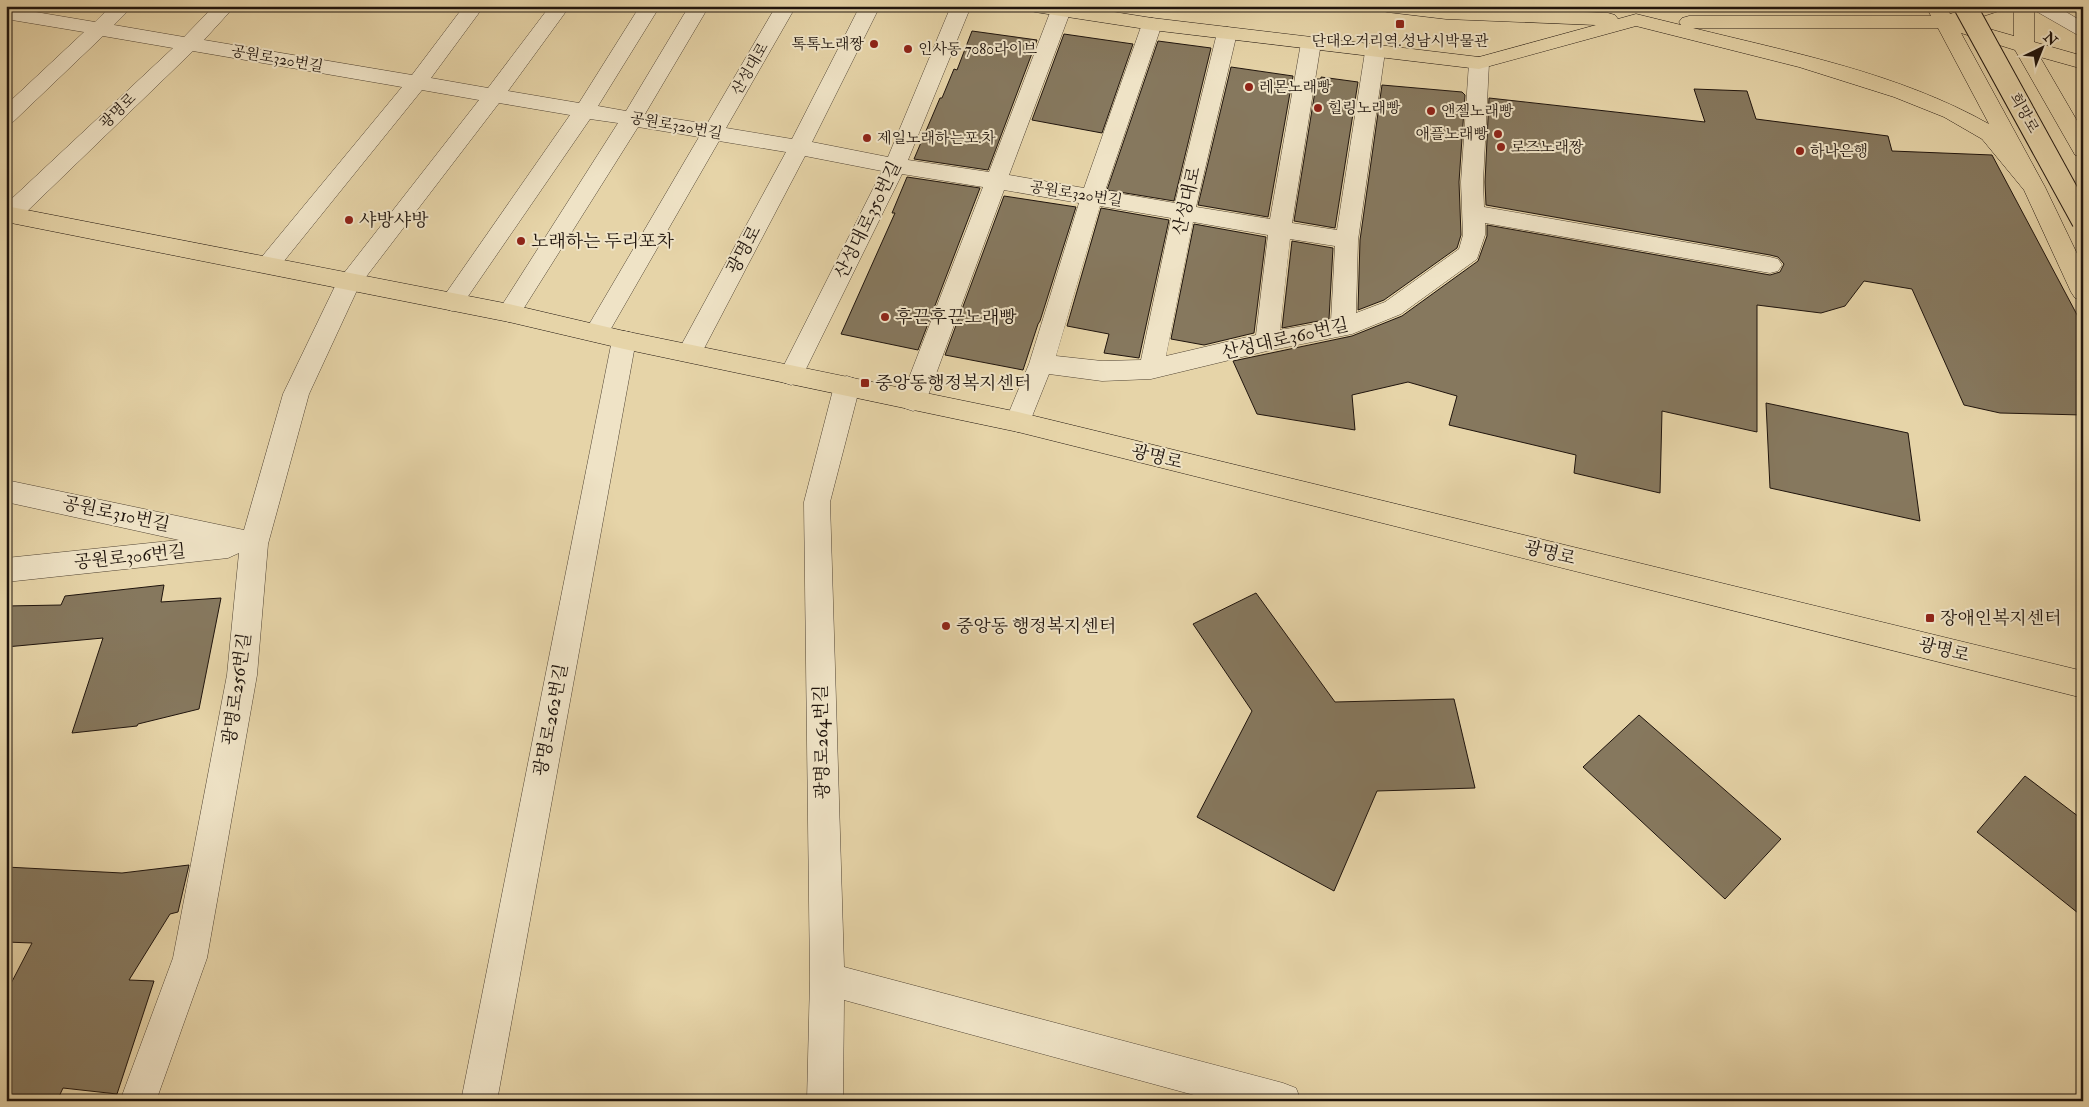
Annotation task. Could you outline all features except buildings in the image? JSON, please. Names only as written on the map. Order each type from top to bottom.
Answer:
[{"type":"main road","points":[[1035,6],[1152,24],[1479,63],[1636,20],[1854,76],[1951,112],[1990,134],[2034,187]]},
{"type":"main road","points":[[1387,6],[1446,13],[1698,23],[1941,14],[1995,6]]},
{"type":"main road","name":"희망로","points":[[1965,6],[2083,221]]},
{"type":"main road","points":[[2024,6],[2024,47],[2083,150]]},
{"type":"main road","points":[[1941,14],[2024,47],[2083,64]]},
{"type":"main road","points":[[1941,14],[2034,187],[2083,292]]},
{"type":"main road","name":"광명로","points":[[8,214],[509,313],[689,354],[1018,422],[2083,685]]},
{"type":"street","points":[[6,117],[123,6]]},
{"type":"street","name":"광명로","points":[[8,214],[188,44],[225,6]]},
{"type":"street","points":[[268,265],[417,82],[474,6]]},
{"type":"street","points":[[348,282],[494,95],[560,6]]},
{"type":"street","points":[[452,302],[584,110],[650,6]]},
{"type":"street","points":[[509,313],[632,119],[699,6]]},
{"type":"street","name":"산성대로","points":[[714,133],[786,6]]},
{"type":"street","points":[[799,147],[870,6]]},
{"type":"street","name":"산성대로350번길","points":[[791,375],[895,166],[961,6]]},
{"type":"street","points":[[2040,6],[2083,30]]},
{"type":"street","points":[[914,401],[1061,10]]},
{"type":"street","name":"공원로320번길","points":[[12,13],[799,147],[895,166],[997,181],[1346,240]]},
{"type":"street","points":[[1018,422],[1041,364],[1092,197],[1152,24]]},
{"type":"street","name":"산성대로","points":[[1151,369],[1184,212],[1227,33]]},
{"type":"street","points":[[1267,342],[1280,228],[1311,43]]},
{"type":"street","points":[[1343,328],[1346,240],[1375,52]]},
{"type":"street","name":"산성대로360번길","points":[[1041,364],[1102,371],[1151,369],[1267,342],[1343,328],[1393,308],[1469,253],[1474,234],[1472,182],[1479,63]]},
{"type":"street","points":[[596,333],[714,133]]},
{"type":"street","name":"광명로","points":[[689,354],[799,147]]},
{"type":"street","points":[[1472,213],[1770,265]]},
{"type":"street","name":"광명로256번길","points":[[138,1101],[190,958],[242,675],[254,544],[296,394],[348,282]]},
{"type":"street","name":"광명로262번길","points":[[479,1101],[624,340]]},
{"type":"street","name":"광명로264번길","points":[[825,1101],[827,979],[817,502],[847,386]]},
{"type":"street","name":"공원로310번길","points":[[6,491],[254,544]]},
{"type":"street","name":"공원로306번길","points":[[6,570],[254,544]]},
{"type":"street","points":[[827,979],[1283,1101]]},
{"type":"place","name":"단대오거리역.성남시박물관","points":[[1400,24]]},
{"type":"place","name":"톡톡노래짱","points":[[874,44]]},
{"type":"place","name":"인사동 7080라이브","points":[[908,49]]},
{"type":"place","name":"레몬노래빵","points":[[1249,87]]},
{"type":"place","name":"힐링노래빵","points":[[1318,108]]},
{"type":"place","name":"앤젤노래빵","points":[[1431,111]]},
{"type":"place","name":"애플노래빵","points":[[1498,134]]},
{"type":"place","name":"제일노래하는포.차","points":[[867,138]]},
{"type":"place","name":"로즈노래짱","points":[[1501,147]]},
{"type":"place","name":"하나은행","points":[[1800,151]]},
{"type":"place","name":"샤방샤방","points":[[349,220]]},
{"type":"place","name":"노래하는 두리포차","points":[[521,241]]},
{"type":"place","name":"후끈후끈노래빵","points":[[885,317]]},
{"type":"place","name":"중앙동행정복지센터","points":[[865,383]]},
{"type":"place","name":"장애인복지센터","points":[[1930,618]]},
{"type":"place","name":"중앙동 행정복지센터","points":[[946,626]]}]
